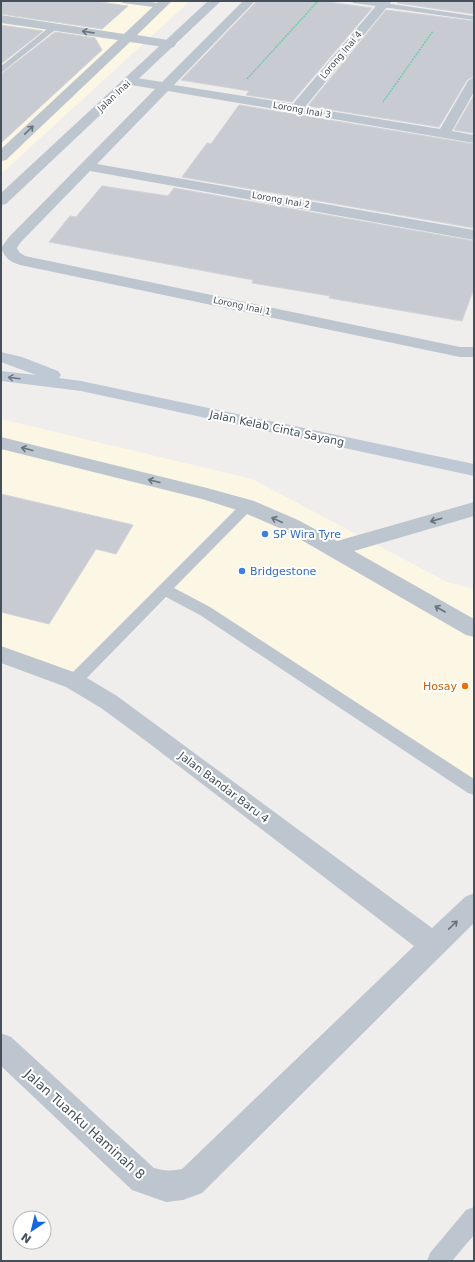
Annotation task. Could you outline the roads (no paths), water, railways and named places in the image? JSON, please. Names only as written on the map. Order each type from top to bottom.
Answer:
[{"type":"main road","name":"Jalan Kelab Cinta Sayang","points":[[1,357],[16,361],[81,386]]},
{"type":"main road","name":"Jalan Kelab Cinta Sayang","points":[[1,376],[81,386],[474,470]]},
{"type":"street","name":"Jalan Inai","points":[[1,201],[215,1]]},
{"type":"street","points":[[87,166],[249,1]]},
{"type":"street","name":"Lorong Inai 4","points":[[296,109],[385,3]]},
{"type":"street","points":[[3,154],[163,4]]},
{"type":"street","points":[[1,19],[170,44]]},
{"type":"street","name":"Lorong Inai 3","points":[[130,81],[474,139]]},
{"type":"street","points":[[444,134],[474,81]]},
{"type":"street","name":"Lorong Inai 2","points":[[87,166],[474,235]]},
{"type":"street","name":"Lorong Inai 1","points":[[87,166],[14,240],[9,248],[12,255],[20,260],[42,265],[460,352],[474,352]]},
{"type":"street","name":"Jalan Inai","points":[[1,207],[13,191]]},
{"type":"street","points":[[1,443],[247,506],[291,526],[335,549],[474,629]]},
{"type":"street","points":[[335,549],[474,509]]},
{"type":"street","name":"Jalan Bandar Baru 4","points":[[1,654],[74,682],[109,702],[154,734],[433,945]]},
{"type":"street","points":[[433,945],[474,905]]},
{"type":"street","name":"Jalan Tuanku Haminah 8","points":[[1,1047],[143,1178],[162,1187],[176,1186],[190,1182],[433,945]]},
{"type":"lane","points":[[123,1],[163,4]]},
{"type":"lane","points":[[354,1],[385,3],[474,18]]},
{"type":"lane","points":[[1,70],[55,27]]},
{"type":"lane","points":[[74,682],[247,506]]},
{"type":"lane","points":[[165,590],[205,611],[474,788]]},
{"type":"lane","points":[[438,1261],[474,1218]]},
{"type":"place","name":"SP Wira Tyre","points":[[265,534]]},
{"type":"place","name":"Bridgestone","points":[[242,571]]},
{"type":"place","name":"Hosay","points":[[465,686]]}]
